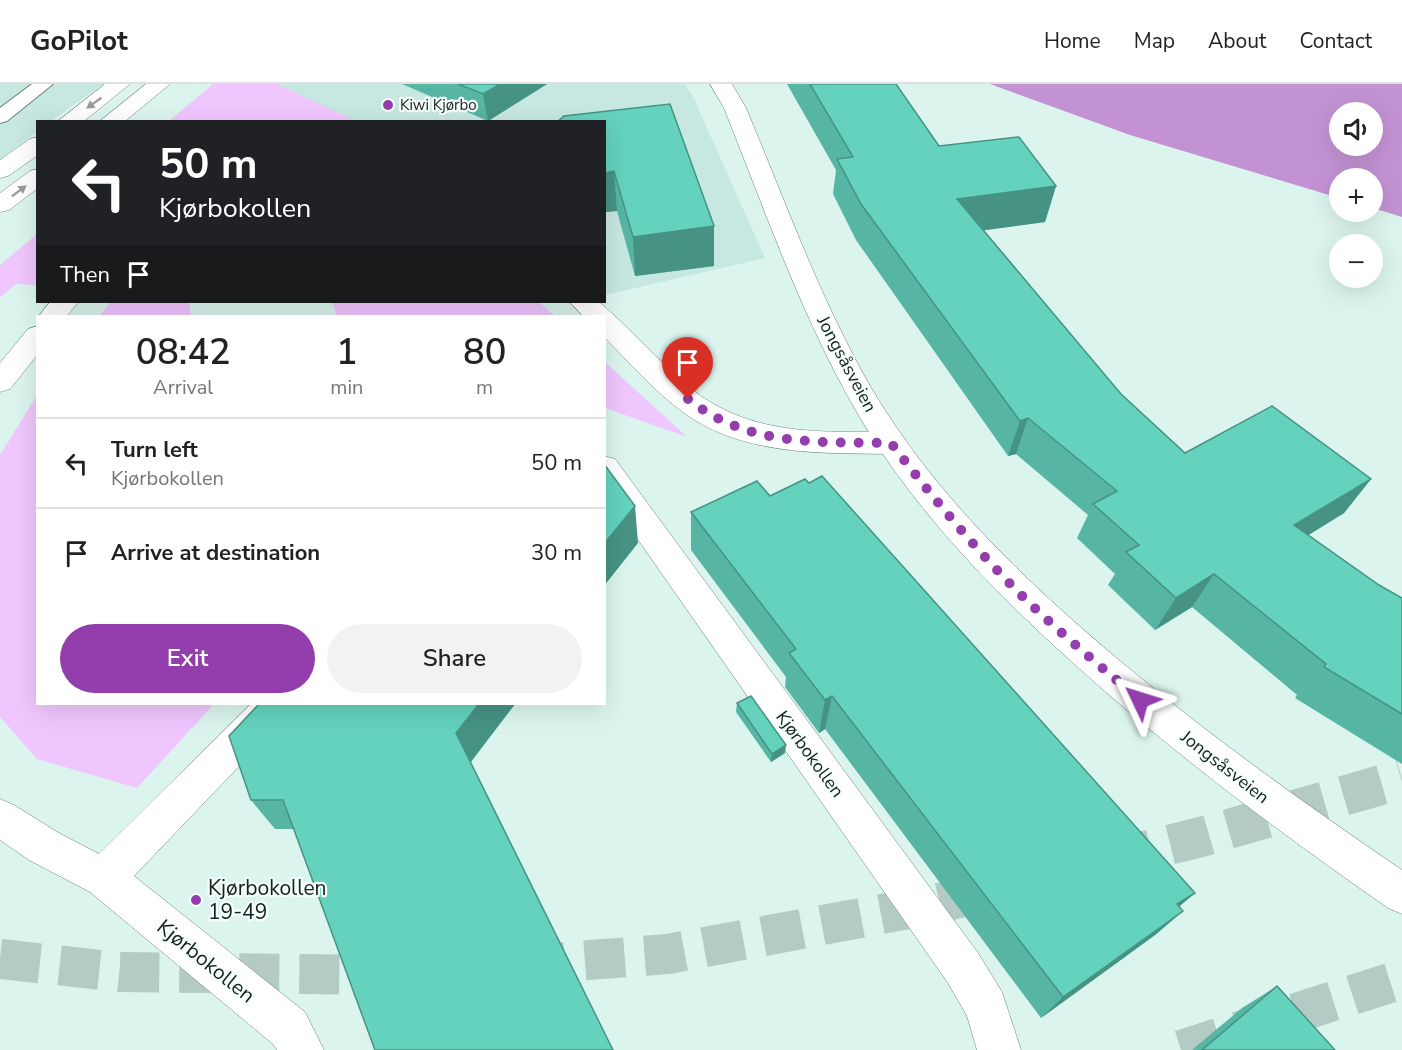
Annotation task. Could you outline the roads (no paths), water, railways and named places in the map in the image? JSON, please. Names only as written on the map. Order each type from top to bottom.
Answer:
[{"type":"street","points":[[71,120],[119,84]]},
{"type":"street","points":[[113,120],[159,84]]},
{"type":"street","name":"Jongsåsveien","points":[[721,84],[735,108],[806,284],[831,338],[891,443],[954,523],[1012,586],[1140,700],[1242,781],[1402,894]]},
{"type":"street","points":[[0,171],[36,145]]},
{"type":"street","points":[[0,205],[36,178]]},
{"type":"street","points":[[53,315],[64,303]]},
{"type":"street","points":[[584,303],[598,315]]},
{"type":"street","points":[[606,323],[670,384],[706,414],[748,432],[807,442],[891,443]]},
{"type":"street","points":[[0,382],[36,337]]},
{"type":"street","name":"Kjørbokollen","points":[[606,469],[963,968],[987,1007],[999,1050]]},
{"type":"street","points":[[104,878],[274,705]]},
{"type":"street","name":"Kjørbokollen","points":[[0,818],[44,846],[104,878],[289,1028],[302,1050]]},
{"type":"lane","points":[[0,117],[44,84]]},
{"type":"tunnel","points":[[1112,859],[1201,837],[1402,779]]},
{"type":"tunnel","points":[[525,965],[668,954],[935,904],[995,889]]},
{"type":"tunnel","points":[[0,959],[120,972],[393,975]]},
{"type":"tunnel","points":[[1181,1050],[1402,979]]},
{"type":"place","name":"Kiwi Kjørbo","points":[[388,105]]},
{"type":"place","name":"Kjørbokollen 19-49","points":[[196,900]]}]
